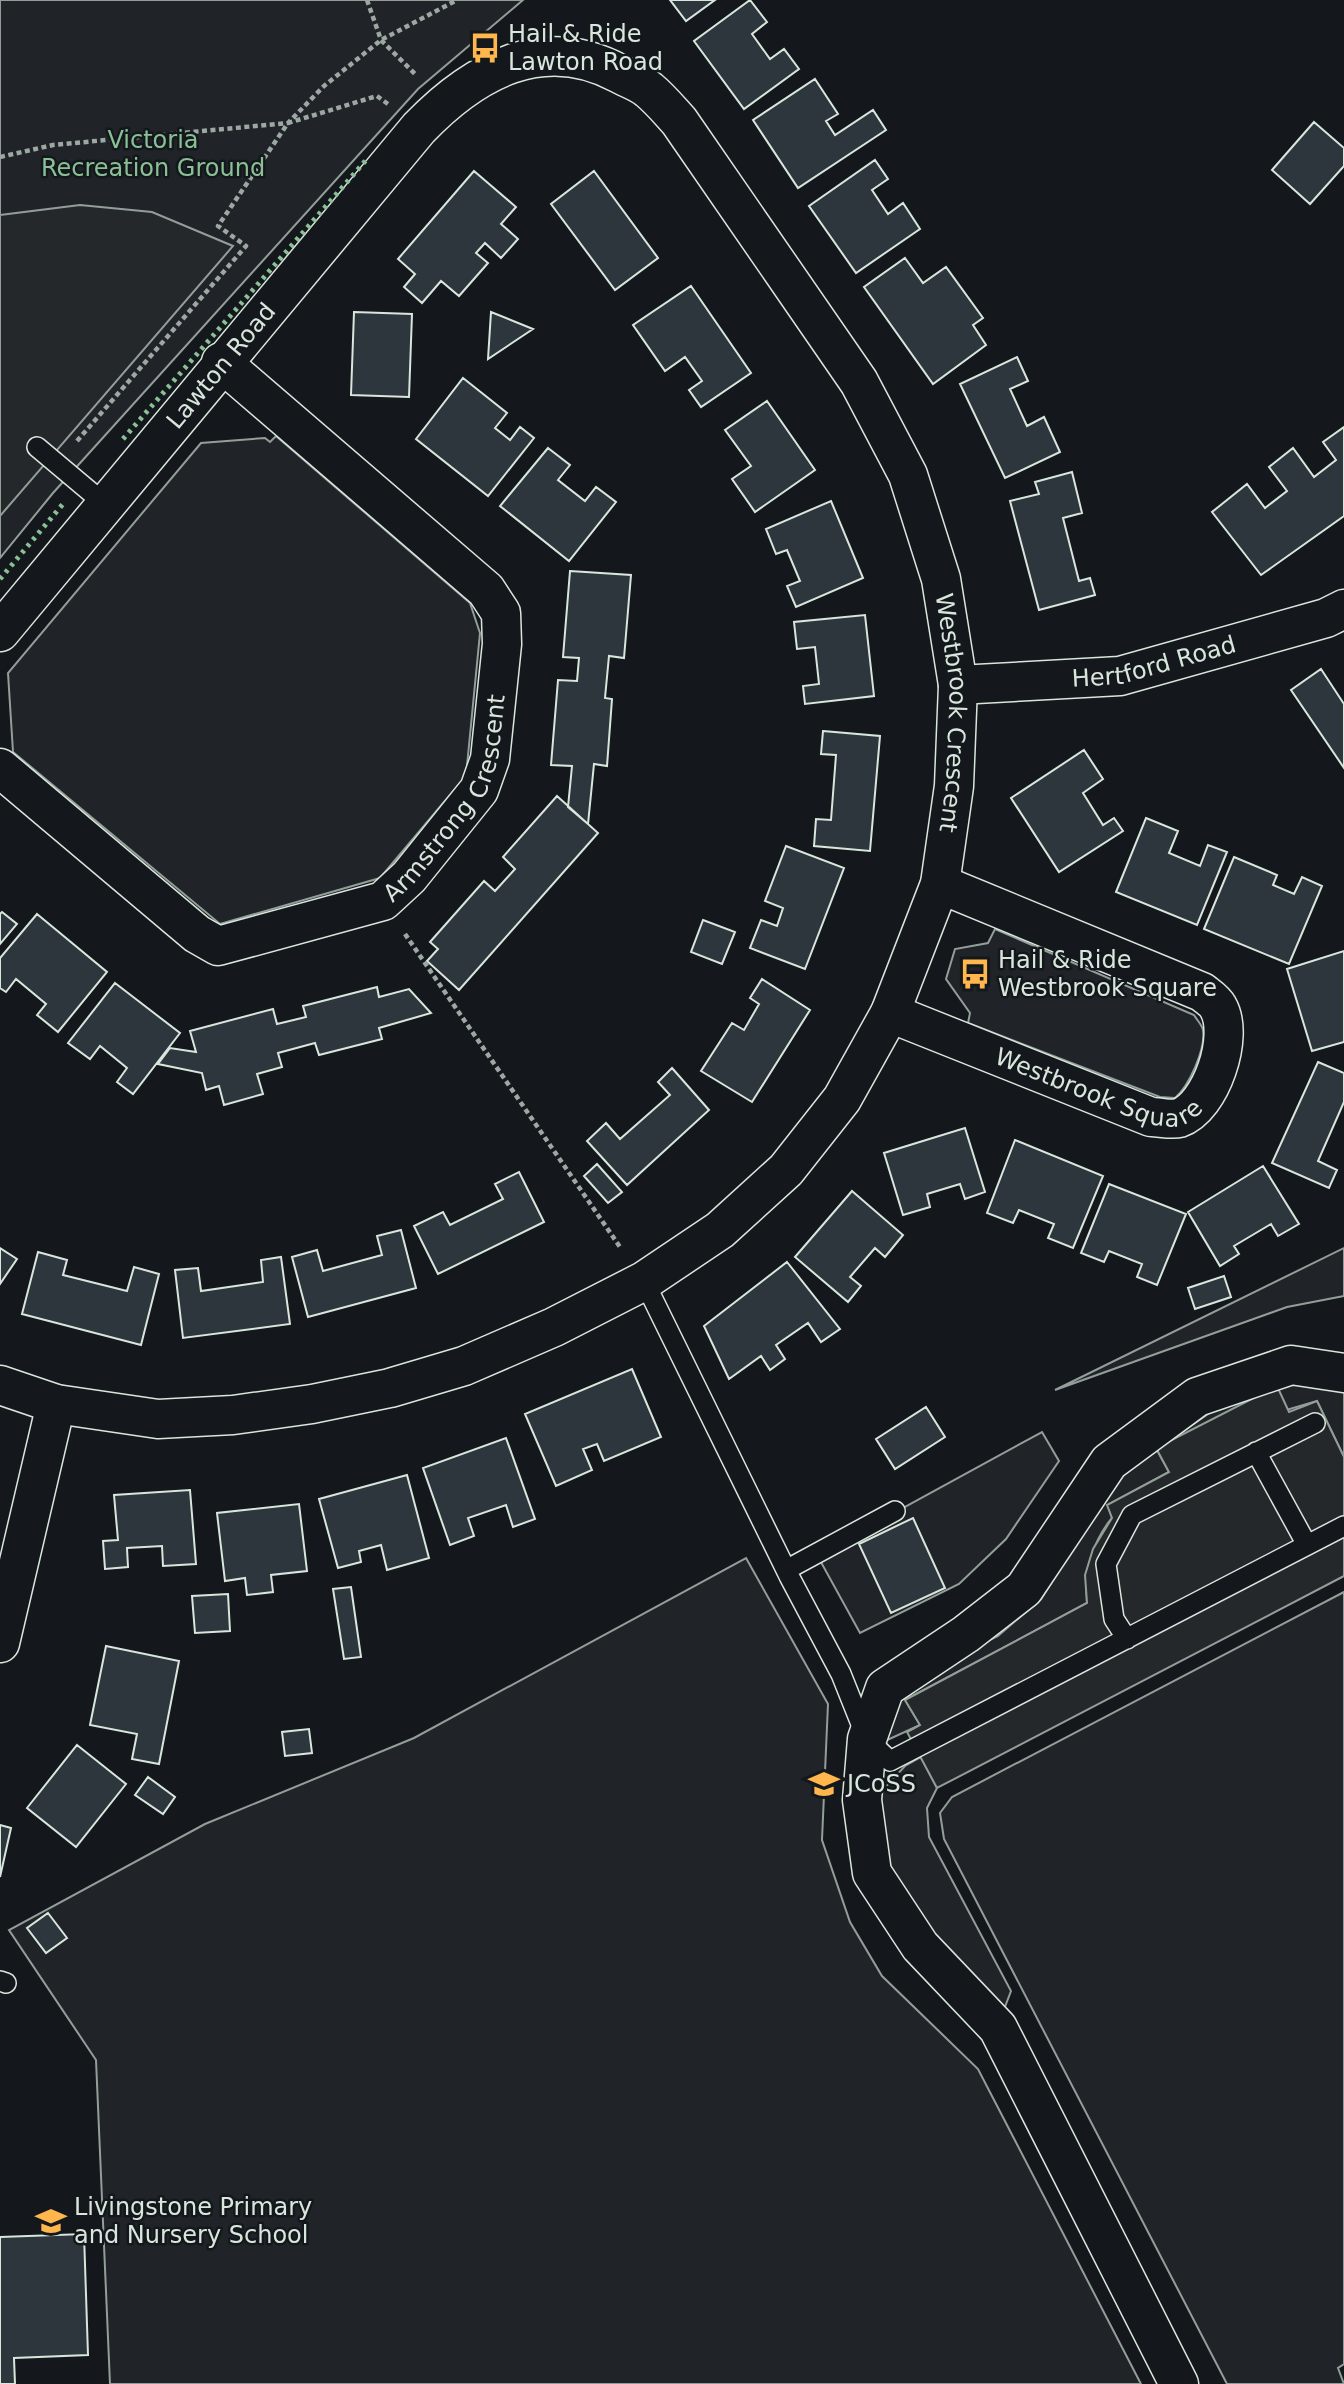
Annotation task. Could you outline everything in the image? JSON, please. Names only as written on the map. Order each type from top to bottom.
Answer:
[{"type":"street","name":"Westbrook Crescent","points":[[0,1385],[57,1404],[158,1419],[233,1415],[390,1388],[464,1366],[554,1327],[644,1281],[720,1230],[786,1170],[842,1100],[890,1013],[940,884],[954,786],[958,685],[941,579],[908,475],[859,382],[679,121],[647,88],[601,63],[549,54],[496,69],[445,101]]},
{"type":"street","name":"Lawton Road","points":[[0,632],[221,362],[419,128],[445,101]]},
{"type":"street","name":"Armstrong Crescent","points":[[0,768],[197,934],[218,946],[383,901],[409,877],[480,790],[490,759],[502,644],[500,613],[486,590],[221,362]]},
{"type":"street","name":"Hertford Road","points":[[958,685],[1120,676],[1326,618],[1344,609]]},
{"type":"street","name":"Westbrook Square","points":[[890,1013],[1151,1116],[1179,1118],[1201,1101],[1217,1072],[1224,1030],[1218,1007],[1202,992],[940,884]]},
{"type":"street","points":[[1179,2384],[1040,2105],[998,2028],[920,1946],[872,1873],[862,1800],[867,1739],[885,1688],[966,1634],[1024,1589],[1109,1462],[1197,1396],[1291,1365],[1344,1373]]},
{"type":"street","points":[[0,1643],[57,1404]]},
{"type":"lane","points":[[37,447],[106,505]]},
{"type":"lane","points":[[644,1281],[786,1570],[841,1674],[867,1739],[890,1761],[1344,1526]]},
{"type":"lane","points":[[1126,1639],[1114,1619],[1106,1564],[1132,1515],[1315,1423]]},
{"type":"lane","points":[[1256,1452],[1307,1545]]},
{"type":"lane","points":[[786,1570],[895,1511]]},
{"type":"path","points":[[367,0],[381,40],[445,101]]},
{"type":"path","points":[[73,445],[246,246],[218,226],[288,123],[324,86],[381,40],[457,0]]},
{"type":"path","points":[[0,157],[53,145],[288,123],[377,96],[419,128]]},
{"type":"path","points":[[383,901],[644,1281]]},
{"type":"green space","name":"Victoria Recreation Ground","points":[[0,0],[523,0],[418,89],[53,493],[0,558]]},
{"type":"green space","points":[[276,436],[470,603],[480,633],[466,776],[380,878],[220,924],[13,752],[8,673],[201,443],[265,438],[270,442]]},
{"type":"green space","points":[[995,929],[1194,1015],[1203,1030],[1202,1047],[1186,1085],[1175,1098],[1160,1097],[968,1023],[970,1013],[946,979],[955,949],[988,943]]},
{"type":"green space","points":[[1344,1248],[1344,1296],[1287,1307],[1055,1390]]},
{"type":"green space","points":[[1315,1380],[1344,1390],[1344,1457],[1317,1401],[1162,1446],[1235,1395]]},
{"type":"green space","points":[[1042,1432],[1059,1461],[1006,1539],[959,1584],[860,1633],[817,1555]]},
{"type":"green space","points":[[1157,1450],[1169,1472],[1108,1505],[1112,1518],[1094,1547],[1087,1580],[1087,1603],[905,1700],[920,1725],[883,1742],[892,1705],[921,1674],[998,1636],[1041,1599],[1117,1478]]},
{"type":"green space","points":[[746,1558],[828,1704],[822,1840],[850,1922],[882,1976],[978,2069],[1141,2384],[110,2384],[96,2060],[9,1930],[205,1824],[414,1738]]},
{"type":"green space","points":[[1344,1592],[1344,2364],[1338,2368],[1344,2384],[1227,2384],[944,1839],[940,1813],[952,1797]]},
{"type":"green space","points":[[921,1757],[937,1788],[927,1808],[929,1837],[1011,1991],[1003,2012],[924,1930],[882,1868],[877,1796],[905,1766]]},
{"type":"shaded area","points":[[80,205],[152,212],[233,246],[0,516],[0,215]]},
{"type":"shaded area","points":[[1277,1386],[1289,1412],[1317,1401],[1344,1457],[1344,1576],[937,1788],[907,1732],[920,1725],[905,1700],[1087,1603],[1085,1575],[1093,1549],[1112,1518],[1107,1505],[1169,1472],[1156,1448]]},
{"type":"building","points":[[670,0],[715,0],[686,21]]},
{"type":"building","points":[[750,0],[767,22],[752,34],[770,59],[784,49],[799,69],[744,109],[694,41]]},
{"type":"building","points":[[815,79],[838,114],[826,121],[835,135],[873,110],[886,130],[798,188],[753,120]]},
{"type":"building","points":[[1314,122],[1344,148],[1344,166],[1310,204],[1272,170]]},
{"type":"building","points":[[875,160],[888,179],[872,190],[888,214],[903,203],[920,229],[856,273],[809,206]]},
{"type":"building","points":[[474,171],[516,207],[501,224],[518,239],[501,258],[485,243],[476,253],[488,263],[459,296],[441,281],[422,303],[404,287],[415,274],[398,259]]},
{"type":"building","points":[[594,171],[658,258],[615,290],[551,204]]},
{"type":"building","points":[[905,258],[923,283],[946,267],[983,318],[973,325],[986,345],[933,384],[864,287]]},
{"type":"building","points":[[691,286],[751,373],[701,407],[689,390],[702,381],[685,357],[665,371],[633,325]]},
{"type":"building","points":[[354,312],[412,314],[409,397],[351,395]]},
{"type":"building","points":[[491,312],[533,329],[488,359]]},
{"type":"building","points":[[1017,357],[1028,381],[1010,389],[1027,426],[1044,417],[1060,452],[1005,478],[960,384]]},
{"type":"building","points":[[463,378],[507,413],[495,428],[510,440],[520,427],[534,438],[488,496],[416,439]]},
{"type":"building","points":[[767,401],[815,470],[755,512],[732,479],[751,466],[725,430]]},
{"type":"building","points":[[1344,427],[1344,516],[1261,575],[1212,512],[1247,484],[1265,508],[1287,491],[1269,467],[1293,448],[1314,477],[1336,460],[1323,442]]},
{"type":"building","points":[[548,448],[570,465],[558,480],[585,501],[596,487],[616,502],[569,561],[500,506]]},
{"type":"building","points":[[1072,472],[1082,513],[1063,518],[1079,581],[1090,578],[1095,595],[1039,610],[1010,501],[1039,494],[1035,482]]},
{"type":"building","points":[[831,501],[863,578],[796,607],[787,586],[800,581],[787,550],[776,554],[766,529]]},
{"type":"building","points":[[570,571],[631,575],[624,658],[609,656],[605,698],[612,699],[607,766],[594,764],[588,824],[568,807],[572,766],[551,765],[558,680],[577,681],[579,658],[563,657]]},
{"type":"building","points":[[865,615],[874,696],[805,704],[803,686],[819,684],[815,647],[797,649],[794,622]]},
{"type":"building","points":[[1321,669],[1344,704],[1344,768],[1291,690]]},
{"type":"building","points":[[823,731],[880,736],[870,851],[814,846],[816,819],[831,820],[836,755],[821,754]]},
{"type":"building","points":[[1084,750],[1103,779],[1083,793],[1103,825],[1114,818],[1123,831],[1059,872],[1011,798]]},
{"type":"building","points":[[557,796],[598,833],[459,990],[427,961],[438,949],[430,942],[484,881],[495,891],[515,869],[503,857]]},
{"type":"building","points":[[1146,818],[1178,831],[1169,853],[1200,866],[1208,845],[1227,852],[1197,925],[1116,892]]},
{"type":"building","points":[[786,846],[844,868],[805,969],[750,948],[761,920],[777,926],[783,908],[765,901]]},
{"type":"building","points":[[1234,857],[1277,875],[1273,885],[1294,894],[1302,877],[1322,886],[1289,964],[1204,929]]},
{"type":"building","points":[[2,912],[17,924],[0,944],[0,914]]},
{"type":"building","points":[[37,914],[107,972],[58,1032],[37,1015],[46,1004],[16,979],[6,992],[0,988],[0,958]]},
{"type":"building","points":[[703,920],[735,932],[722,964],[691,952]]},
{"type":"building","points":[[1344,951],[1344,1042],[1312,1051],[1287,969]]},
{"type":"building","points":[[762,979],[810,1010],[752,1102],[701,1071],[732,1023],[744,1030],[759,1004],[750,998]]},
{"type":"building","points":[[115,983],[180,1033],[133,1094],[117,1082],[127,1068],[100,1046],[90,1059],[68,1043]]},
{"type":"building","points":[[377,987],[379,997],[409,989],[431,1013],[379,1028],[382,1039],[319,1055],[315,1043],[278,1053],[282,1067],[257,1074],[263,1094],[224,1105],[219,1086],[206,1090],[202,1073],[158,1064],[170,1048],[196,1052],[190,1031],[273,1009],[277,1024],[306,1017],[303,1006]]},
{"type":"building","points":[[1318,1062],[1344,1073],[1344,1102],[1318,1161],[1337,1170],[1329,1188],[1272,1163]]},
{"type":"building","points":[[672,1068],[709,1110],[627,1185],[587,1141],[606,1123],[620,1139],[670,1095],[658,1082]]},
{"type":"building","points":[[965,1128],[985,1192],[965,1199],[960,1184],[927,1194],[930,1207],[903,1215],[884,1153]]},
{"type":"building","points":[[1015,1140],[1103,1176],[1073,1248],[1048,1238],[1054,1224],[1019,1210],[1013,1223],[987,1213]]},
{"type":"building","points":[[597,1164],[622,1192],[608,1203],[584,1176]]},
{"type":"building","points":[[1263,1166],[1299,1224],[1278,1236],[1271,1224],[1234,1246],[1239,1254],[1220,1266],[1188,1212]]},
{"type":"building","points":[[519,1172],[544,1222],[438,1274],[414,1226],[443,1212],[450,1225],[503,1199],[495,1184]]},
{"type":"building","points":[[1109,1184],[1186,1214],[1157,1285],[1137,1277],[1142,1264],[1109,1251],[1104,1262],[1081,1253]]},
{"type":"building","points":[[852,1191],[903,1235],[885,1257],[875,1248],[850,1277],[861,1286],[848,1302],[795,1257]]},
{"type":"building","points":[[401,1230],[416,1288],[308,1317],[292,1257],[317,1250],[323,1271],[382,1255],[377,1236]]},
{"type":"building","points":[[0,1248],[17,1259],[0,1284]]},
{"type":"building","points":[[38,1252],[67,1260],[63,1275],[127,1291],[134,1267],[159,1274],[141,1345],[22,1314]]},
{"type":"building","points":[[281,1257],[290,1324],[183,1338],[175,1270],[198,1268],[201,1291],[263,1282],[261,1260]]},
{"type":"building","points":[[787,1262],[840,1329],[821,1342],[808,1323],[776,1345],[785,1359],[770,1370],[761,1356],[729,1379],[704,1326]]},
{"type":"building","points":[[1224,1276],[1231,1297],[1195,1309],[1188,1288]]},
{"type":"building","points":[[632,1369],[661,1437],[604,1461],[597,1444],[583,1449],[592,1470],[556,1486],[525,1414]]},
{"type":"building","points":[[926,1407],[945,1437],[895,1469],[876,1439]]},
{"type":"building","points":[[506,1438],[535,1519],[513,1527],[506,1505],[468,1518],[474,1536],[450,1545],[423,1468]]},
{"type":"building","points":[[407,1475],[429,1558],[387,1570],[381,1545],[359,1551],[361,1562],[338,1568],[319,1499]]},
{"type":"building","points":[[190,1490],[196,1564],[163,1566],[162,1546],[127,1548],[128,1567],[105,1569],[103,1541],[118,1540],[114,1495]]},
{"type":"building","points":[[299,1504],[307,1571],[271,1575],[273,1592],[247,1595],[245,1578],[225,1581],[217,1513]]},
{"type":"building","points":[[913,1518],[945,1588],[891,1613],[859,1544]]},
{"type":"building","points":[[351,1587],[361,1657],[344,1659],[333,1589]]},
{"type":"building","points":[[228,1594],[230,1631],[195,1633],[192,1596]]},
{"type":"building","points":[[106,1646],[179,1661],[159,1764],[132,1759],[137,1734],[90,1725]]},
{"type":"building","points":[[309,1729],[312,1753],[285,1756],[282,1732]]},
{"type":"building","points":[[77,1745],[126,1784],[76,1847],[27,1808]]},
{"type":"building","points":[[148,1777],[175,1797],[163,1814],[135,1795]]},
{"type":"building","points":[[0,1825],[11,1828],[0,1877]]},
{"type":"building","points":[[48,1913],[67,1938],[46,1953],[27,1928]]},
{"type":"building","points":[[84,2234],[88,2355],[14,2358],[15,2384],[0,2384],[0,2237]]},
{"type":"hedge","points":[[123,439],[367,159]]},
{"type":"hedge","points":[[0,579],[63,504]]},
{"type":"place","name":"Hail & Ride Lawton Road","points":[[485,48]]},
{"type":"place","name":"Hail & Ride Westbrook Square","points":[[975,974]]},
{"type":"place","name":"JCoSS","points":[[824,1784]]},
{"type":"place","name":"Livingstone Primary and Nursery School","points":[[51,2221]]}]
